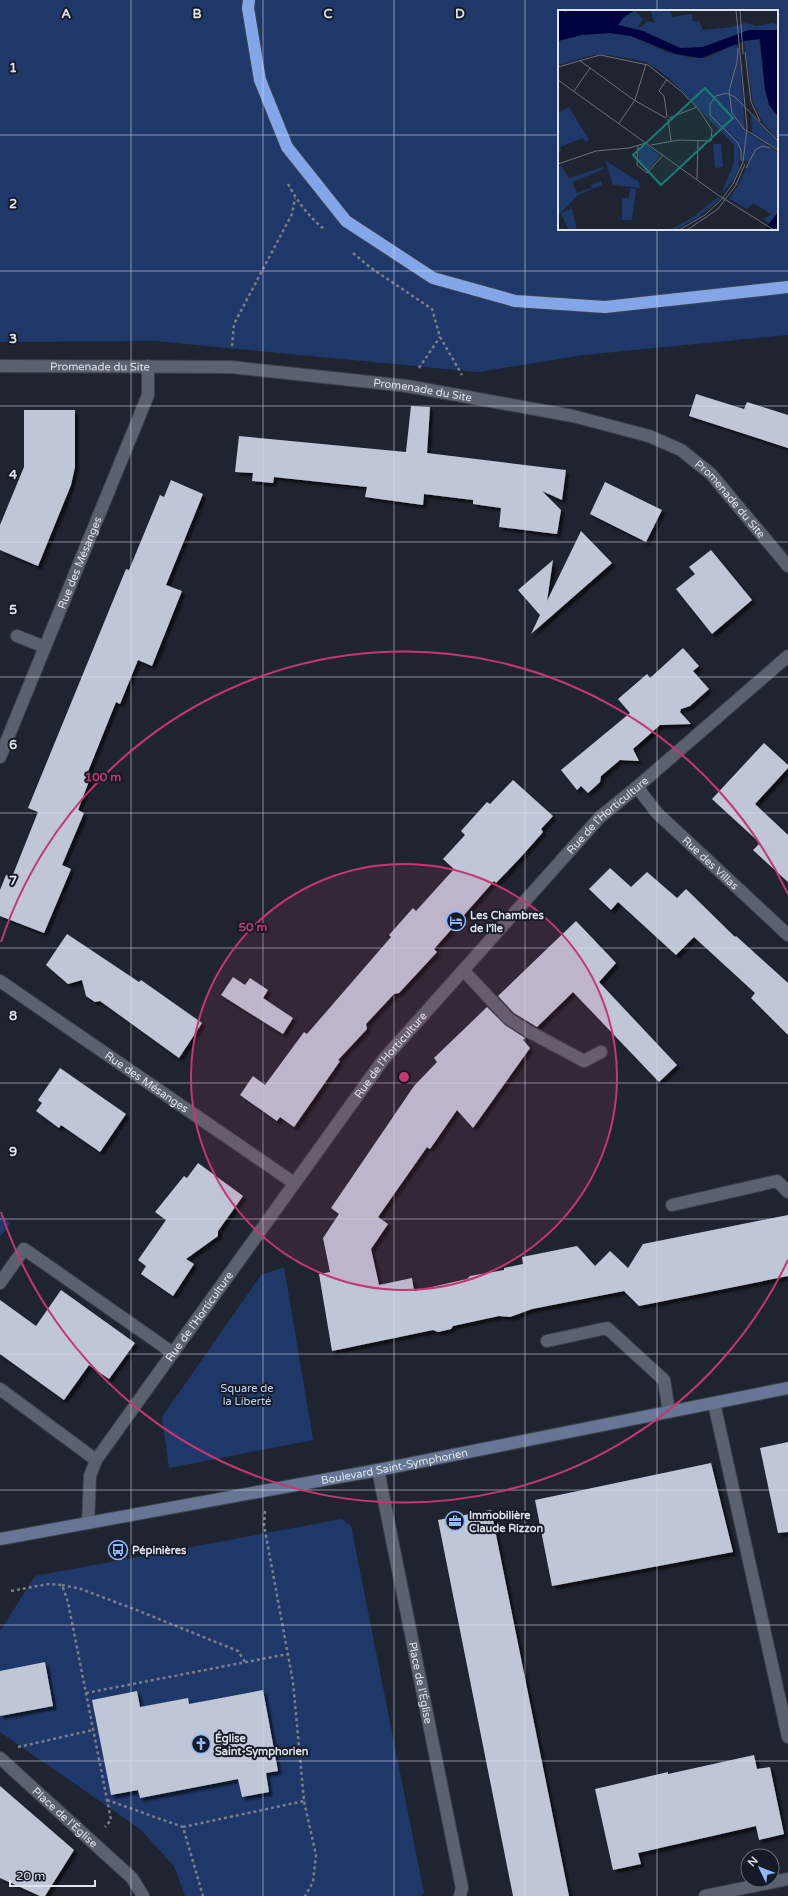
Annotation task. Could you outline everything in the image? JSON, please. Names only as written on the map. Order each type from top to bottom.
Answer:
[{"type":"highway","points":[[249,0],[248,8],[260,80],[287,146],[346,221],[433,278],[515,301],[605,307],[788,287]]},
{"type":"main road","name":"Boulevard Saint-Symphorien","points":[[0,1539],[378,1470],[788,1388]]},
{"type":"street","name":"Promenade du Site","points":[[0,366],[231,367],[407,386],[573,416],[649,436],[681,450],[710,474],[788,566]]},
{"type":"street","name":"Rue des Mésanges","points":[[0,757],[148,395],[148,366]]},
{"type":"street","points":[[17,636],[45,647]]},
{"type":"street","name":"Rue de l'Horticulture","points":[[88,1523],[90,1476],[96,1460],[383,1060],[600,817],[637,787],[788,656]]},
{"type":"street","name":"Rue des Villas","points":[[637,787],[657,813],[788,935]]},
{"type":"street","points":[[463,970],[509,1018],[528,1031],[584,1061],[601,1052]]},
{"type":"street","name":"Rue des Mésanges","points":[[0,981],[294,1183]]},
{"type":"street","points":[[672,1205],[777,1182],[788,1192]]},
{"type":"street","points":[[0,1283],[24,1249],[173,1353]]},
{"type":"street","points":[[547,1341],[607,1328],[664,1380],[669,1412]]},
{"type":"street","points":[[0,1389],[96,1460]]},
{"type":"street","points":[[714,1403],[788,1737]]},
{"type":"street","name":"Place de l'Église","points":[[378,1470],[462,1888],[460,1896]]},
{"type":"street","name":"Place de l'Église","points":[[0,1758],[132,1878],[143,1896]]},
{"type":"street","points":[[706,1896],[788,1879]]},
{"type":"path","points":[[231,367],[234,324],[292,214],[295,198]]},
{"type":"path","points":[[407,386],[440,337]]},
{"type":"path","points":[[266,1490],[264,1525],[293,1682],[304,1801],[316,1855],[313,1882],[305,1896]]},
{"type":"path","points":[[11,1591],[48,1584],[62,1585],[94,1594],[238,1652],[245,1662]]},
{"type":"path","points":[[62,1585],[68,1602],[111,1820],[92,1843]]},
{"type":"path","points":[[86,1693],[288,1654]]},
{"type":"path","points":[[0,1758],[10,1748],[93,1730]]},
{"type":"path","points":[[107,1800],[183,1827],[304,1801]]},
{"type":"path","points":[[183,1827],[203,1896]]},
{"type":"green space","points":[[0,0],[788,0],[788,335],[584,355],[478,372],[155,341],[0,342]]},
{"type":"green space","points":[[0,1215],[10,1223],[0,1237]]},
{"type":"green space","name":"Square de la Liberté","points":[[284,1267],[313,1440],[169,1468],[162,1417],[261,1275]]},
{"type":"green space","points":[[342,1519],[351,1526],[424,1893],[421,1896],[185,1896],[174,1866],[140,1829],[0,1732],[0,1631],[35,1576]]},
{"type":"building","points":[[696,394],[744,409],[747,402],[788,415],[788,448],[689,416]]},
{"type":"building","points":[[411,406],[430,407],[427,453],[566,470],[562,500],[542,491],[561,510],[557,534],[499,527],[501,508],[473,504],[473,500],[424,494],[423,505],[365,497],[367,487],[274,477],[273,483],[252,481],[253,473],[235,472],[239,436],[406,452]]},
{"type":"building","points":[[24,410],[75,410],[75,467],[71,485],[38,566],[0,550],[0,525],[24,467]]},
{"type":"building","points":[[171,480],[203,494],[166,585],[182,591],[152,666],[138,660],[120,704],[116,702],[87,774],[91,776],[78,810],[84,813],[62,865],[71,869],[44,933],[0,916],[0,890],[6,875],[12,877],[38,812],[28,808],[126,569],[129,570],[160,495],[164,497]]},
{"type":"building","points":[[605,482],[662,510],[646,542],[590,514]]},
{"type":"building","points":[[581,531],[612,563],[531,634],[540,615],[518,590],[553,560],[547,601]]},
{"type":"building","points":[[711,550],[752,600],[712,634],[676,589],[695,574],[689,567]]},
{"type":"building","points":[[683,648],[699,666],[693,671],[709,689],[690,706],[681,709],[680,712],[691,724],[660,725],[633,749],[639,761],[620,760],[601,776],[600,782],[588,793],[581,786],[577,790],[561,770],[630,713],[618,699],[647,674],[650,678]]},
{"type":"building","points":[[764,743],[788,765],[788,768],[755,804],[788,835],[788,882],[753,850],[760,843],[712,799]]},
{"type":"building","points":[[513,780],[553,816],[541,829],[543,832],[496,883],[494,881],[434,949],[437,952],[399,993],[394,994],[366,1024],[367,1029],[338,1060],[340,1061],[294,1127],[280,1117],[277,1121],[240,1095],[253,1076],[265,1085],[304,1032],[307,1034],[391,937],[389,935],[413,908],[416,911],[454,869],[443,859],[465,835],[461,831],[487,802],[490,804]]},
{"type":"building","points":[[610,868],[631,887],[647,872],[677,898],[686,889],[735,937],[736,936],[788,983],[788,1035],[751,998],[755,993],[694,937],[676,955],[618,902],[611,910],[589,889]]},
{"type":"building","points":[[576,921],[616,963],[599,982],[677,1065],[659,1082],[573,992],[537,1027],[514,1013],[498,996]]},
{"type":"building","points":[[67,934],[139,982],[141,980],[202,1023],[179,1058],[100,1001],[95,1002],[86,996],[82,980],[68,984],[46,965]]},
{"type":"building","points":[[233,977],[245,985],[250,978],[268,990],[263,998],[293,1018],[283,1034],[221,995]]},
{"type":"building","points":[[487,1007],[505,1025],[525,1038],[523,1040],[530,1048],[473,1128],[457,1110],[430,1149],[427,1147],[378,1217],[388,1224],[371,1249],[379,1285],[412,1278],[414,1291],[467,1279],[470,1276],[504,1270],[504,1268],[523,1264],[522,1257],[577,1246],[595,1266],[610,1251],[628,1268],[643,1244],[788,1215],[788,1276],[639,1306],[624,1291],[532,1309],[510,1317],[499,1316],[453,1326],[451,1329],[438,1332],[433,1330],[332,1351],[319,1274],[330,1272],[323,1238],[339,1214],[331,1208],[414,1086],[437,1062],[434,1058]]},
{"type":"building","points":[[60,1068],[126,1114],[100,1152],[61,1125],[59,1128],[36,1111],[42,1103],[38,1100]]},
{"type":"building","points":[[198,1163],[243,1196],[218,1231],[218,1236],[186,1259],[194,1264],[173,1296],[141,1274],[146,1266],[138,1260],[166,1220],[155,1212],[184,1176],[187,1178]]},
{"type":"building","points":[[61,1290],[135,1343],[109,1379],[89,1365],[64,1400],[0,1354],[0,1300],[36,1326]]},
{"type":"building","points":[[788,1442],[788,1532],[778,1533],[760,1448]]},
{"type":"building","points":[[711,1463],[733,1552],[552,1586],[535,1500]]},
{"type":"building","points":[[491,1510],[569,1896],[513,1896],[438,1520]]},
{"type":"building","points":[[45,1662],[53,1706],[0,1716],[0,1671]]},
{"type":"building","name":"Église Saint-Symphorien","points":[[263,1690],[278,1771],[266,1773],[269,1792],[242,1797],[238,1779],[140,1798],[138,1790],[111,1795],[92,1700],[137,1691],[140,1707],[188,1698],[189,1704]]},
{"type":"building","points":[[754,1755],[757,1769],[770,1767],[784,1834],[759,1840],[756,1826],[638,1853],[641,1864],[613,1870],[595,1789],[668,1772],[668,1774]]},
{"type":"building","points":[[0,1786],[74,1850],[45,1896],[40,1896],[0,1878]]},
{"type":"place","name":"Les Chambres de l'île","points":[[456,921]]},
{"type":"place","name":"Immobilière Claude Rizzon","points":[[455,1521]]},
{"type":"place","name":"Pépinières","points":[[118,1550]]},
{"type":"place","name":"Église Saint-Symphorien","points":[[201,1744]]}]
